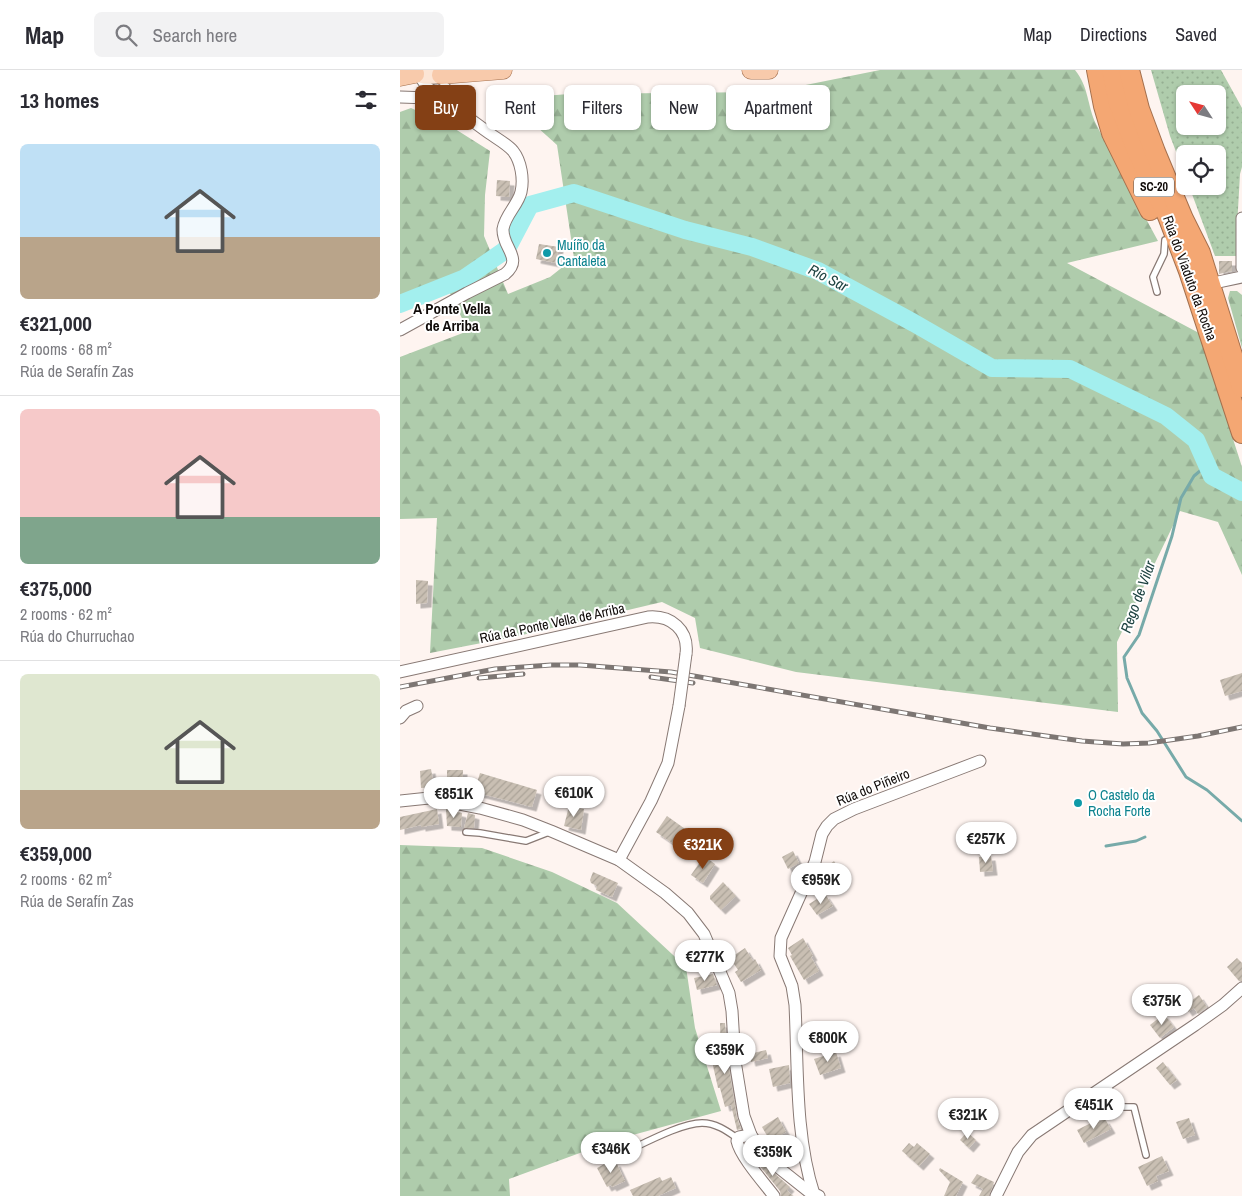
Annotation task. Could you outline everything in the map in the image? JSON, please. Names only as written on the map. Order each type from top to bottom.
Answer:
[{"type":"highway","points":[[1084,70],[1104,106]]},
{"type":"highway","points":[[1097,70],[1104,106],[1119,148],[1165,240],[1201,304]]},
{"type":"highway","name":"Rúa do Viaduto da Rocha","points":[[1112,70],[1119,103],[1137,150],[1168,216],[1201,304],[1216,328],[1242,387]]},
{"type":"highway","name":"Rúa do Viaduto da Rocha","points":[[1129,70],[1139,109],[1155,152],[1183,219],[1200,253],[1209,284],[1216,328],[1242,433]]},
{"type":"highway","points":[[1143,70],[1152,110],[1197,224],[1200,237],[1200,253]]},
{"type":"main road","points":[[447,79],[503,70]]},
{"type":"main road","points":[[751,70],[769,70]]},
{"type":"street","points":[[411,74],[447,79]]},
{"type":"street","points":[[400,97],[429,98],[447,79]]},
{"type":"street","points":[[400,330],[505,274],[513,265],[513,259],[504,238],[504,227],[505,221],[522,191],[522,178],[516,157],[512,150],[451,105],[447,79]]},
{"type":"street","points":[[1242,218],[1242,268]]},
{"type":"street","points":[[1209,284],[1242,277]]},
{"type":"street","name":"Rúa da Ponte Vella de Arriba","points":[[400,672],[643,618],[657,616],[671,620],[678,626],[686,639],[686,654],[680,706],[668,763],[651,802],[619,860]]},
{"type":"street","points":[[400,718],[406,711],[416,706]]},
{"type":"street","name":"Rúa do Piñeiro","points":[[816,1195],[806,1171],[801,1125],[795,1005],[792,986],[780,956],[780,938],[814,862],[822,834],[834,819],[854,809],[980,761]]},
{"type":"street","points":[[400,801],[429,798],[480,808],[524,820],[619,860],[679,904],[697,924],[708,942],[731,1002],[735,1061],[744,1116],[750,1136],[779,1168],[816,1195]]},
{"type":"street","points":[[1000,1193],[1018,1152],[1025,1141],[1216,1010],[1242,988]]},
{"type":"street","points":[[750,1136],[737,1138],[738,1146],[753,1170],[774,1196]]},
{"type":"lane","points":[[1157,292],[1153,277],[1164,254],[1165,240]]},
{"type":"lane","points":[[466,832],[526,841],[552,831]]},
{"type":"lane","points":[[1107,1084],[1117,1107],[1134,1108],[1146,1155]]},
{"type":"lane","points":[[623,1153],[679,1129],[702,1123],[720,1127],[737,1138]]},
{"type":"green space","points":[[880,70],[1075,70],[1080,76],[1096,124],[1158,241],[1067,263],[1199,333],[1242,467],[1242,575],[1218,522],[1180,511],[1117,642],[1118,712],[796,672],[700,648],[695,618],[662,602],[518,636],[430,653],[437,518],[400,519],[400,357],[468,331],[448,289],[400,313],[400,112],[411,108],[415,110],[415,130],[457,130],[490,151],[485,195],[484,236],[508,294],[550,277],[574,258],[557,145],[540,130],[554,130],[554,95],[564,94],[564,130],[641,130],[641,93],[651,93],[651,130],[716,130],[716,93],[726,92],[726,130],[830,130],[830,85],[806,85]]},
{"type":"green space","points":[[1151,70],[1221,70],[1242,108],[1242,167],[1236,245],[1237,256],[1215,256],[1192,195],[1226,195],[1226,145],[1176,145],[1176,152]]},
{"type":"green space","points":[[1230,291],[1237,291],[1242,295],[1242,348],[1228,298]]},
{"type":"green space","points":[[400,845],[482,848],[552,872],[617,903],[686,967],[695,1028],[721,1111],[618,1139],[509,1179],[510,1196],[400,1196]]},
{"type":"building","points":[[497,180],[510,181],[509,197],[496,196]]},
{"type":"building","name":"Muíño da Cantaleta","points":[[539,244],[559,247],[556,263],[536,259]]},
{"type":"building","points":[[1219,261],[1232,261],[1232,271],[1219,274]]},
{"type":"building","points":[[416,580],[428,581],[427,603],[416,604]]},
{"type":"building","points":[[1242,673],[1242,691],[1225,696],[1220,680]]},
{"type":"building","points":[[431,769],[434,787],[421,788],[420,771]]},
{"type":"building","points":[[447,770],[463,770],[462,791],[447,791]]},
{"type":"building","points":[[480,773],[537,790],[532,807],[474,792]]},
{"type":"building","points":[[569,806],[584,809],[581,830],[564,826]]},
{"type":"building","points":[[437,809],[439,824],[421,827],[421,825],[400,830],[400,817]]},
{"type":"building","points":[[446,809],[462,813],[461,827],[447,826]]},
{"type":"building","points":[[468,813],[475,815],[474,828],[464,828]]},
{"type":"building","points":[[667,816],[688,831],[678,847],[656,832]]},
{"type":"building","points":[[793,851],[799,863],[788,869],[782,857]]},
{"type":"building","points":[[704,856],[715,864],[703,883],[691,875]]},
{"type":"building","points":[[991,856],[993,871],[980,872],[979,857]]},
{"type":"building","points":[[834,861],[843,876],[827,886],[819,873]]},
{"type":"building","points":[[593,872],[618,883],[612,897],[596,890],[597,886],[591,883],[590,880]]},
{"type":"building","points":[[723,882],[736,896],[721,910],[710,899],[710,896]]},
{"type":"building","points":[[825,894],[833,906],[817,915],[809,904]]},
{"type":"building","points":[[803,938],[819,971],[804,980],[790,956],[792,955],[788,948]]},
{"type":"building","points":[[745,948],[753,961],[755,959],[761,970],[741,982],[735,972],[738,970],[730,958]]},
{"type":"building","points":[[1237,958],[1242,963],[1242,981],[1239,981],[1227,967]]},
{"type":"building","points":[[713,974],[717,985],[697,990],[694,978]]},
{"type":"building","points":[[1199,995],[1207,1007],[1198,1014],[1194,1008],[1188,1012],[1184,1006]]},
{"type":"building","points":[[1164,1014],[1174,1027],[1160,1038],[1150,1025]]},
{"type":"building","points":[[720,1023],[725,1023],[728,1062],[737,1117],[741,1129],[737,1130],[731,1105],[725,1107],[720,1088],[718,1088],[711,1057],[721,1055]]},
{"type":"building","points":[[766,1050],[768,1058],[751,1062],[749,1054]]},
{"type":"building","points":[[836,1052],[841,1068],[820,1075],[814,1059]]},
{"type":"building","points":[[1163,1062],[1177,1080],[1170,1085],[1156,1068]]},
{"type":"building","points":[[789,1065],[790,1083],[773,1087],[769,1069]]},
{"type":"building","points":[[778,1117],[786,1132],[770,1141],[762,1127]]},
{"type":"building","points":[[1189,1118],[1195,1135],[1183,1139],[1176,1122]]},
{"type":"building","points":[[1105,1119],[1111,1129],[1084,1143],[1077,1130],[1097,1120],[1098,1122]]},
{"type":"building","points":[[967,1132],[976,1140],[969,1148],[960,1140]]},
{"type":"building","points":[[746,1143],[790,1187],[787,1190],[793,1196],[781,1196],[780,1191],[759,1165]]},
{"type":"building","points":[[909,1143],[914,1147],[917,1143],[930,1154],[919,1166],[902,1151]]},
{"type":"building","points":[[1162,1156],[1169,1171],[1156,1176],[1158,1181],[1147,1186],[1138,1167]]},
{"type":"building","points":[[610,1161],[612,1164],[616,1162],[625,1181],[612,1187],[611,1185],[607,1187],[597,1168]]},
{"type":"building","points":[[940,1168],[963,1182],[956,1196],[944,1196],[950,1182],[939,1170]]},
{"type":"building","points":[[977,1174],[994,1182],[989,1196],[979,1196],[983,1189],[971,1183]]},
{"type":"building","points":[[660,1177],[662,1181],[671,1177],[676,1188],[658,1196],[633,1196],[630,1190]]},
{"type":"waterway","name":"Río Sar","points":[[400,304],[465,278],[504,251],[530,205],[574,193],[685,230],[752,247],[818,271],[992,368],[1070,369],[1166,416],[1196,440],[1212,476],[1242,492]]},
{"type":"waterway","name":"Rego de Vilar","points":[[1207,465],[1194,476],[1181,498],[1172,536],[1139,635],[1124,657],[1127,678],[1142,713],[1157,731],[1186,777],[1207,790],[1242,821]]},
{"type":"waterway","points":[[1106,846],[1136,841],[1145,837]]},
{"type":"railway","points":[[400,687],[495,669],[580,665],[671,672],[990,728],[1082,741],[1123,744],[1149,743],[1242,727]]},
{"type":"railway","points":[[479,678],[523,674]]},
{"type":"railway","points":[[651,677],[693,683]]},
{"type":"place","name":"Muíño da Cantaleta","points":[[547,253]]},
{"type":"place","name":"O Castelo da Rocha Forte","points":[[1078,803]]},
{"type":"district","name":"A Ponte Vella de Arriba","points":[[452,318]]}]
